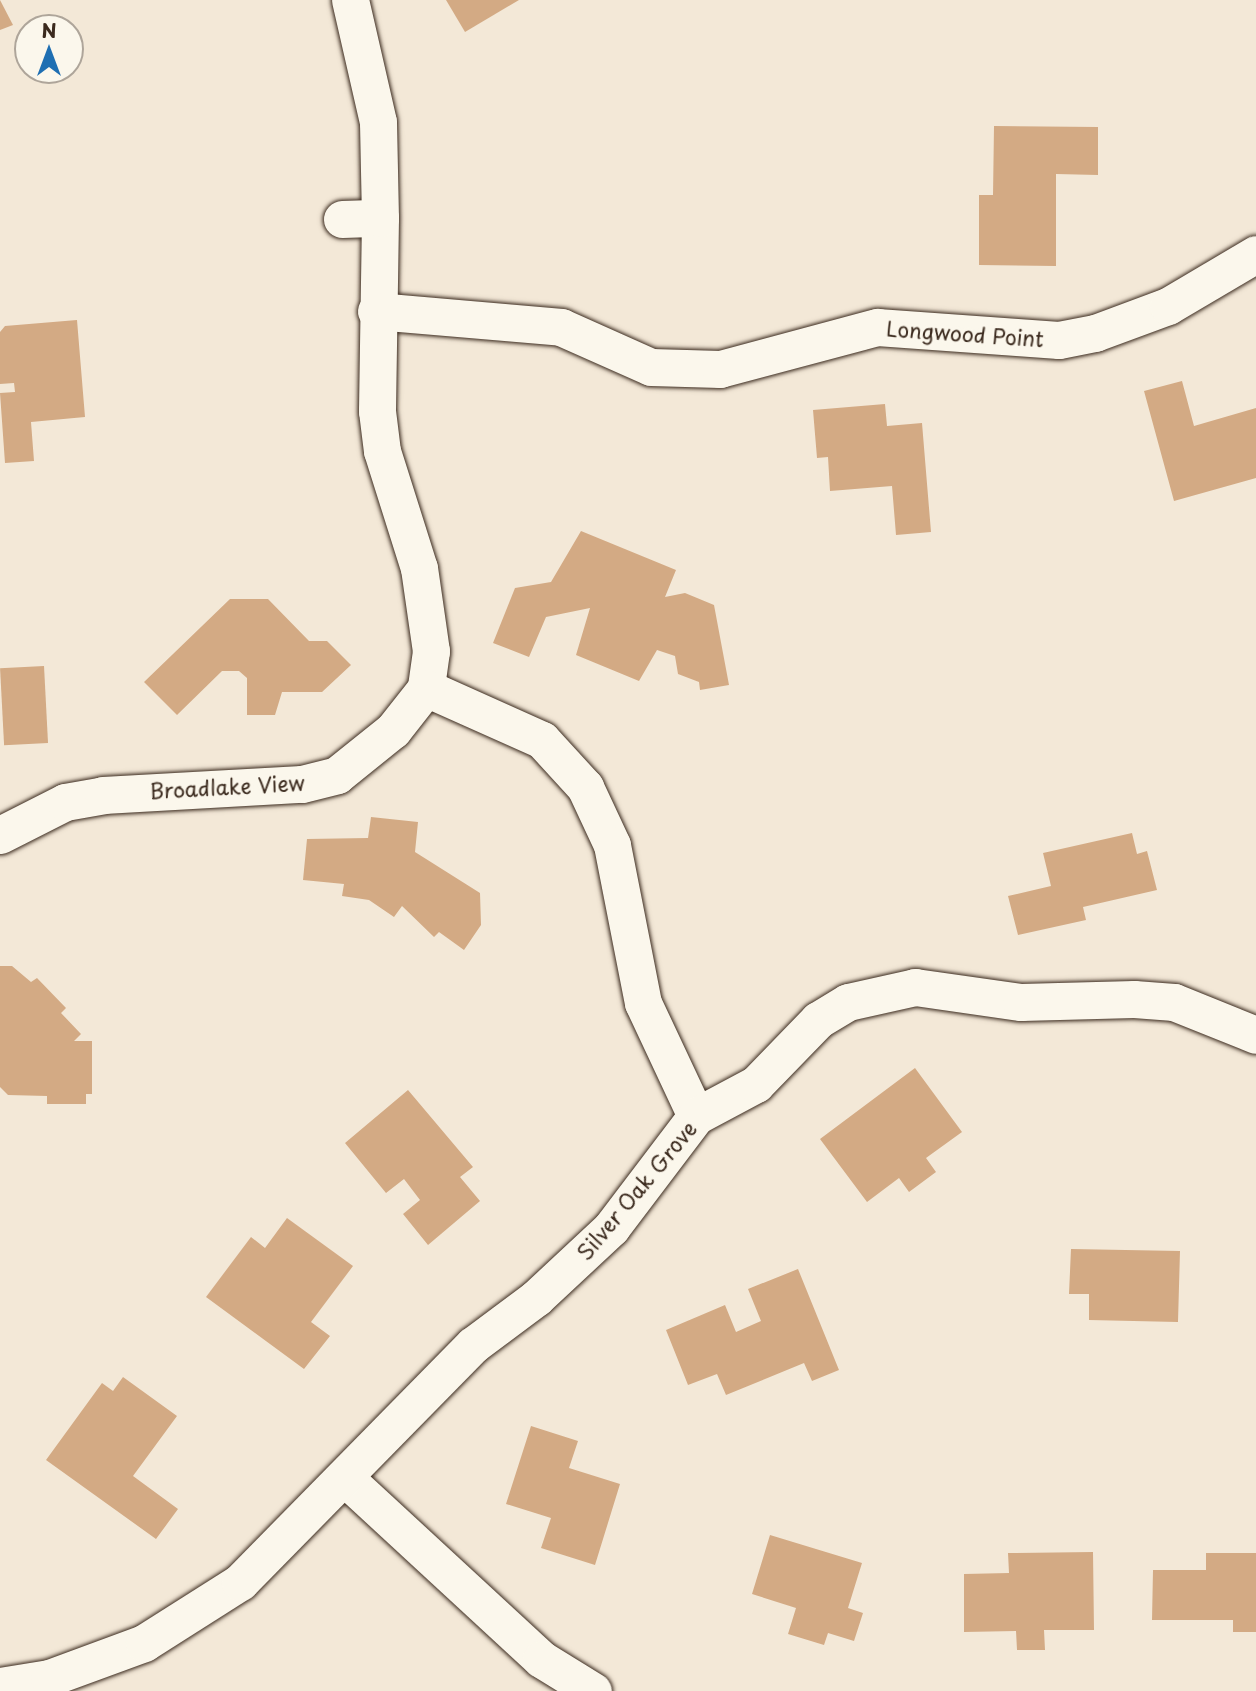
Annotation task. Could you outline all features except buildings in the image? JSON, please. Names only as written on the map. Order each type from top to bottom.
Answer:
[{"type":"street","points":[[350,0],[378,122],[380,218],[376,311],[377,411],[382,451],[419,568],[430,651],[426,688],[542,740],[585,788],[612,845],[643,1003],[696,1116]]},
{"type":"street","points":[[342,219],[380,218]]},
{"type":"street","name":"Longwood Point","points":[[376,311],[561,327],[650,367],[720,369],[877,327],[1059,340],[1095,334],[1167,306],[1256,254]]},
{"type":"street","name":"Broadlake View","points":[[0,835],[65,802],[103,795],[302,784],[337,775],[393,730],[426,688]]},
{"type":"street","name":"Silver Oak Grove","points":[[0,1686],[98,1662],[189,1617],[240,1582],[473,1345],[536,1298],[611,1228],[696,1116],[756,1084],[818,1020],[848,1002],[904,989],[1021,1002],[1174,1002],[1256,1035]]},
{"type":"street","points":[[345,1478],[541,1659],[593,1691]]}]
